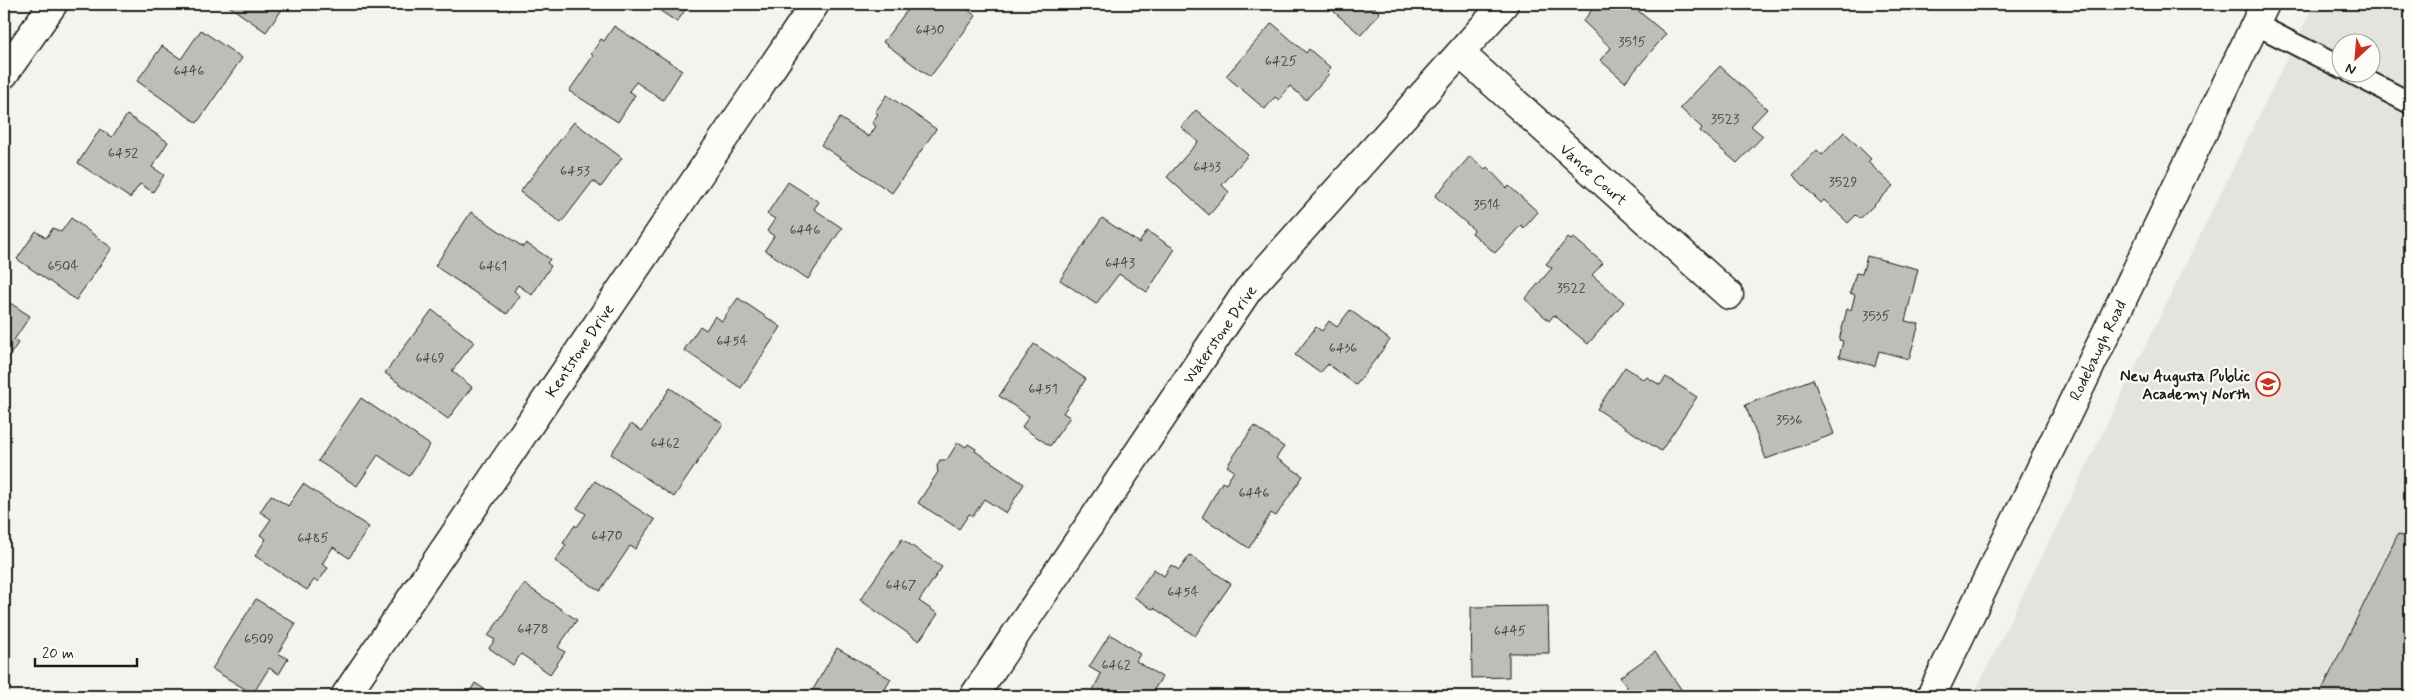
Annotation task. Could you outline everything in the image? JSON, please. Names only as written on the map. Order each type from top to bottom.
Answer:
[{"type":"street","points":[[4,74],[53,4]]},
{"type":"street","name":"Kentstone Drive","points":[[345,696],[814,4]]},
{"type":"street","name":"Waterstone Drive","points":[[974,696],[1248,290],[1504,4]]},
{"type":"street","name":"Rodebaugh Road","points":[[1931,696],[2260,14]]},
{"type":"street","name":"Vance Court","points":[[1460,53],[1729,295]]},
{"type":"lane","points":[[2260,14],[2332,61]]},
{"type":"lane","points":[[2369,82],[2410,103]]},
{"type":"shaded area","name":"New Augusta Public Academy North","points":[[2314,4],[2410,4],[2410,696],[1973,696]]},
{"type":"building","points":[[226,4],[286,4],[266,32]]},
{"type":"building","points":[[650,4],[689,4],[677,22]]},
{"type":"building","points":[[912,4],[960,4],[976,16],[930,77],[883,42]]},
{"type":"building","points":[[1325,4],[1375,4],[1373,6],[1380,13],[1361,35]]},
{"type":"building","points":[[1597,4],[1630,4],[1666,34],[1625,82],[1600,60],[1611,48],[1583,21]]},
{"type":"building","points":[[1272,23],[1306,53],[1309,49],[1331,68],[1327,72],[1329,74],[1306,100],[1290,86],[1279,100],[1275,97],[1265,109],[1226,76]]},
{"type":"building","points":[[614,26],[682,70],[663,100],[636,82],[629,91],[635,95],[618,122],[569,91],[593,56],[591,54],[601,39],[604,41]]},
{"type":"building","points":[[201,30],[242,58],[197,123],[137,81],[162,46],[181,59]]},
{"type":"building","points":[[1720,66],[1767,109],[1751,126],[1763,136],[1737,163],[1700,131],[1702,128],[1680,108]]},
{"type":"building","points":[[887,95],[936,129],[892,193],[821,145],[840,118],[869,137],[876,126],[872,123],[878,114],[875,112]]},
{"type":"building","points":[[1196,110],[1248,155],[1222,185],[1229,192],[1209,215],[1167,177],[1198,142],[1181,127]]},
{"type":"building","points":[[127,115],[168,142],[152,167],[164,175],[153,192],[140,184],[130,198],[78,163],[100,129],[112,137]]},
{"type":"building","points":[[574,122],[622,158],[601,187],[593,181],[561,223],[520,192]]},
{"type":"building","points":[[1844,132],[1871,159],[1868,162],[1893,186],[1860,219],[1856,215],[1848,223],[1824,200],[1821,203],[1793,175],[1817,150],[1822,155]]},
{"type":"building","points":[[1470,156],[1485,169],[1487,167],[1507,188],[1509,186],[1538,212],[1524,228],[1521,225],[1495,253],[1472,233],[1474,230],[1435,196]]},
{"type":"building","points":[[788,182],[819,202],[814,209],[842,228],[808,279],[765,250],[774,236],[767,231],[775,219],[767,214]]},
{"type":"building","points":[[471,212],[523,247],[526,243],[550,259],[547,263],[551,266],[532,295],[518,285],[514,291],[520,296],[507,314],[435,266]]},
{"type":"building","points":[[71,218],[112,248],[76,300],[17,259],[36,231],[46,238],[53,228],[61,232]]},
{"type":"building","points":[[1102,218],[1139,243],[1147,231],[1175,249],[1147,292],[1119,274],[1096,304],[1060,280]]},
{"type":"building","points":[[1568,238],[1571,240],[1574,238],[1603,263],[1592,275],[1624,302],[1588,344],[1554,315],[1549,321],[1525,299],[1552,268],[1546,264]]},
{"type":"building","points":[[1867,256],[1918,269],[1905,321],[1919,324],[1909,359],[1879,351],[1875,366],[1839,357],[1843,341],[1839,340],[1847,309],[1851,310],[1855,295],[1850,293],[1856,273],[1862,274]]},
{"type":"building","points":[[738,298],[781,327],[741,388],[684,350],[700,326],[706,330],[715,316],[722,321]]},
{"type":"building","points":[[4,299],[30,316],[14,340],[18,343],[4,364]]},
{"type":"building","points":[[432,310],[474,342],[452,371],[472,387],[448,419],[385,373]]},
{"type":"building","points":[[1350,310],[1390,340],[1356,385],[1328,364],[1320,373],[1295,355],[1316,327],[1322,331],[1329,321],[1337,327]]},
{"type":"building","points":[[1034,344],[1086,379],[1063,413],[1070,417],[1050,446],[1022,427],[1029,416],[999,396]]},
{"type":"building","points":[[1625,367],[1644,380],[1647,377],[1660,385],[1666,377],[1697,397],[1661,451],[1597,409]]},
{"type":"building","points":[[1813,379],[1834,434],[1766,459],[1745,405]]},
{"type":"building","points":[[670,388],[723,424],[674,497],[611,454],[631,424],[642,431]]},
{"type":"building","points":[[361,398],[430,445],[409,476],[378,455],[357,486],[318,461]]},
{"type":"building","points":[[1254,426],[1284,447],[1276,458],[1303,476],[1276,516],[1271,513],[1249,548],[1202,517],[1222,482],[1226,484],[1234,471],[1227,466]]},
{"type":"building","points":[[958,442],[966,447],[968,444],[976,449],[975,451],[1024,484],[1006,513],[984,499],[973,516],[969,514],[959,529],[918,503],[938,472],[937,466],[940,460],[947,460]]},
{"type":"building","points":[[595,481],[655,520],[635,549],[630,546],[600,591],[555,561],[566,545],[563,543],[575,525],[577,527],[586,514],[577,508]]},
{"type":"building","points":[[303,484],[369,527],[349,558],[333,547],[322,564],[328,568],[318,582],[314,580],[307,590],[255,556],[266,539],[260,535],[271,519],[260,512],[271,495],[288,506]]},
{"type":"building","points":[[2398,534],[2410,539],[2410,696],[2319,696]]},
{"type":"building","points":[[902,539],[942,567],[919,601],[938,614],[919,641],[860,600]]},
{"type":"building","points":[[1190,555],[1231,584],[1195,636],[1154,608],[1152,609],[1134,597],[1154,569],[1164,576],[1171,565],[1179,570]]},
{"type":"building","points":[[524,584],[577,620],[558,647],[565,652],[550,674],[521,654],[513,665],[489,648],[495,640],[488,636]]},
{"type":"building","points":[[256,599],[296,624],[278,653],[288,659],[279,674],[269,668],[253,694],[212,669]]},
{"type":"building","points":[[1548,606],[1549,653],[1509,653],[1509,677],[1472,678],[1471,607]]},
{"type":"building","points":[[1110,634],[1140,654],[1136,661],[1162,677],[1150,696],[1090,696],[1101,674],[1089,667]]},
{"type":"building","points":[[837,648],[891,679],[881,696],[816,696],[811,693]]},
{"type":"building","points":[[1655,652],[1686,696],[1633,696],[1620,677]]},
{"type":"building","points":[[475,683],[495,696],[467,696]]},
{"type":"place","name":"New Augusta Public Academy North","points":[[2268,384]]}]
